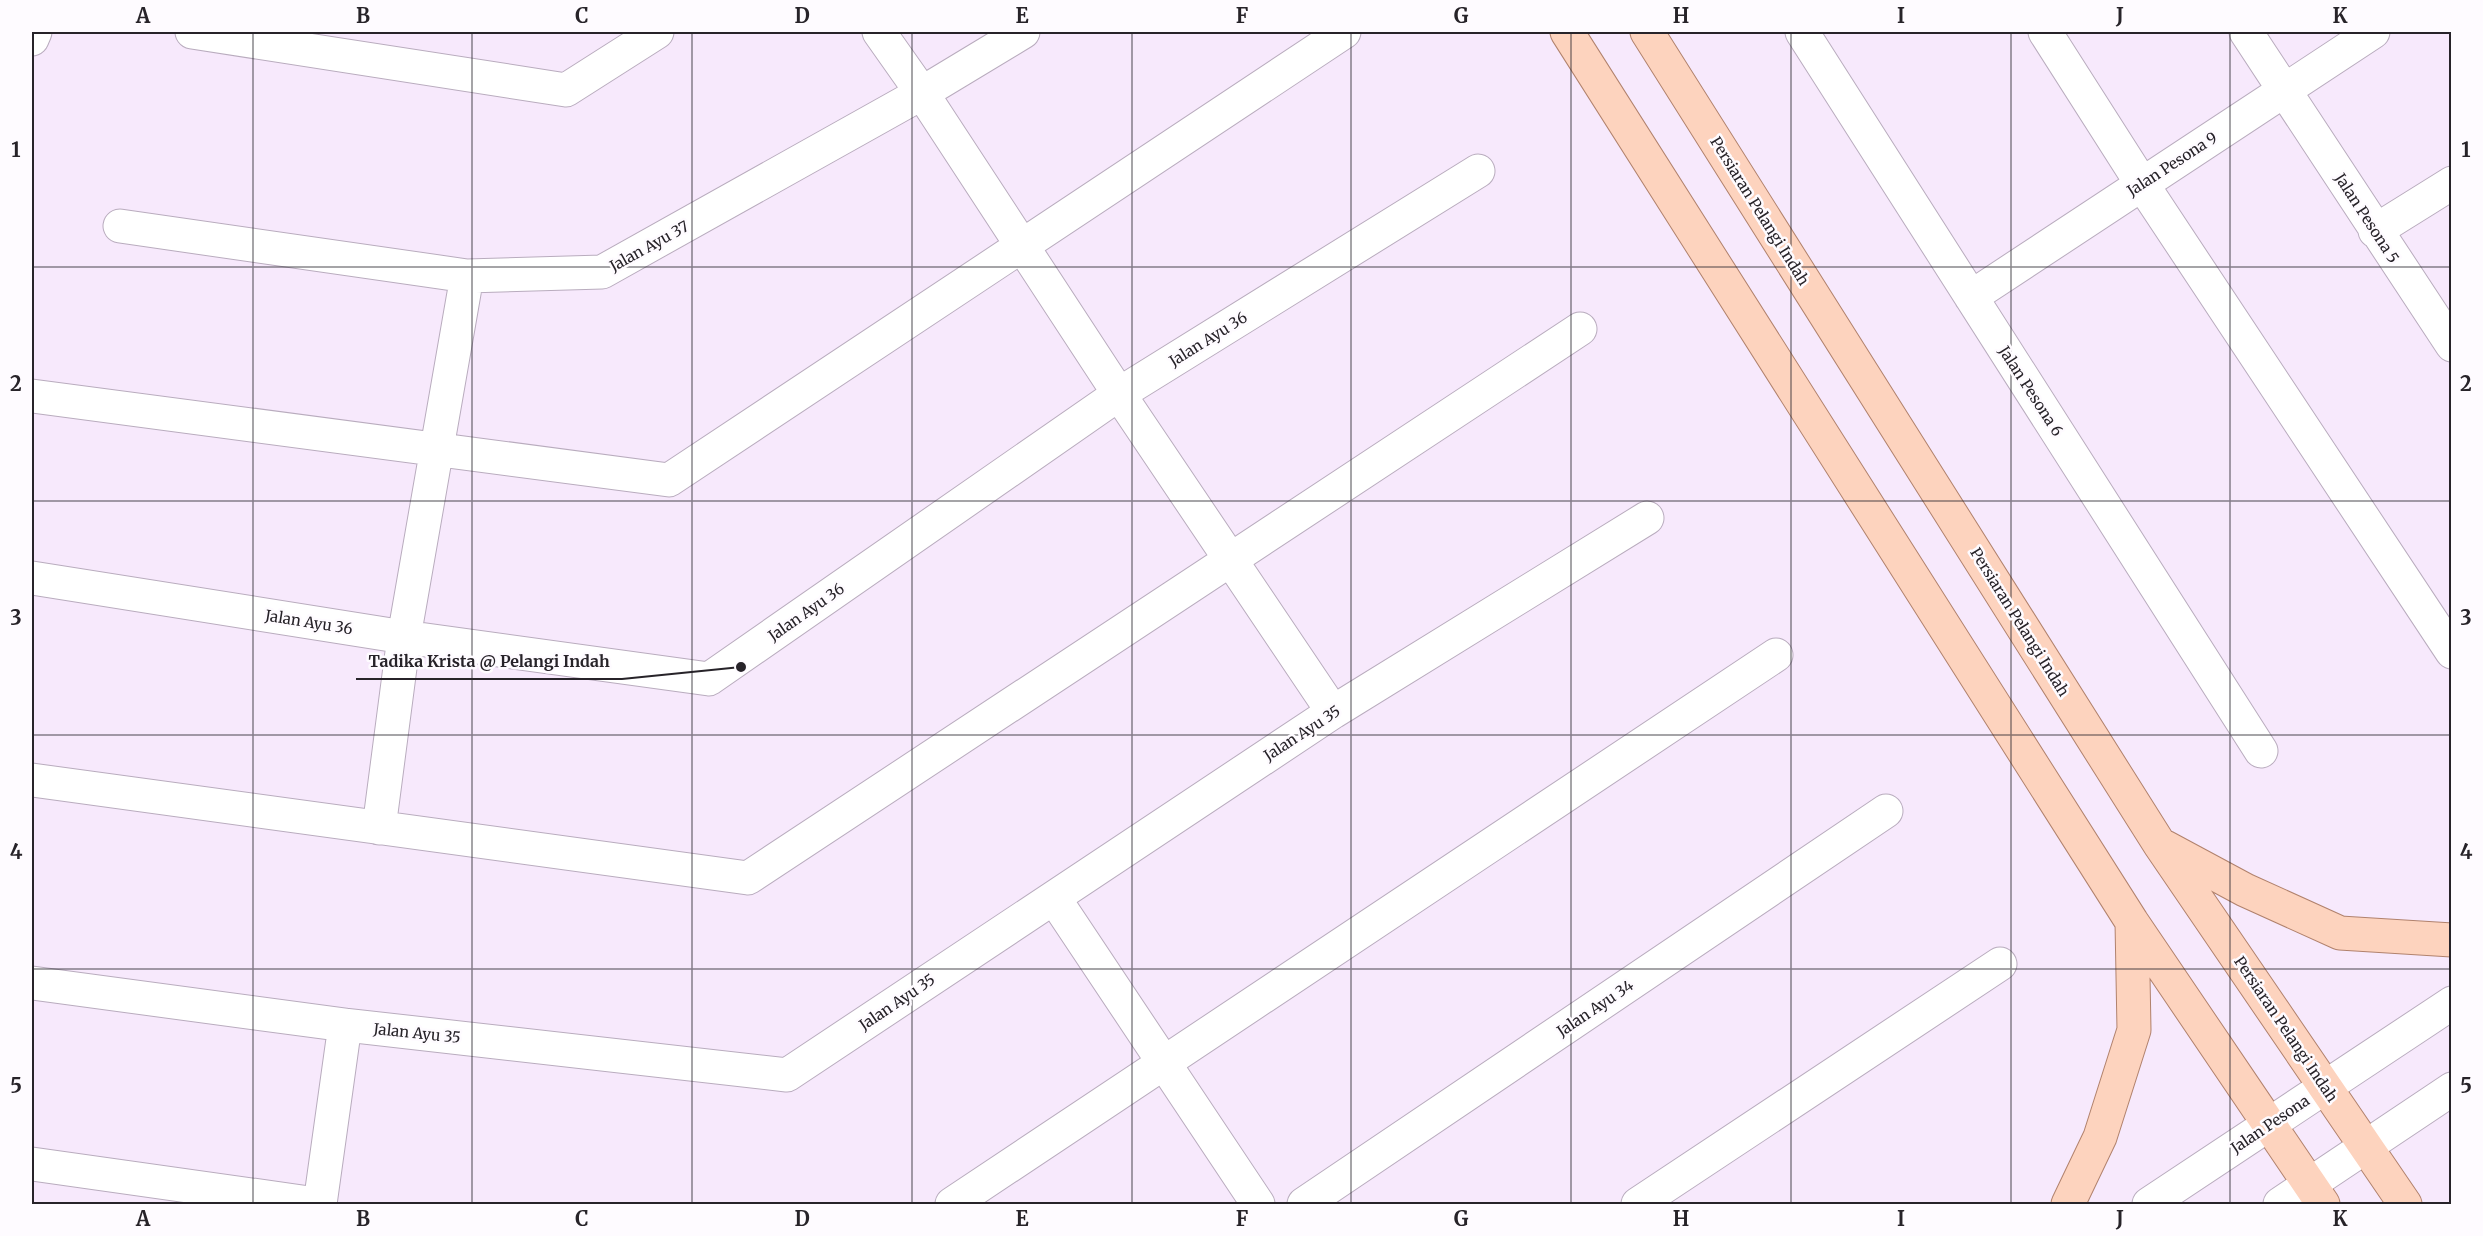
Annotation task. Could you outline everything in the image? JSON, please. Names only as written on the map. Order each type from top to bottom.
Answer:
[{"type":"main road","points":[[1567,32],[2132,922],[2317,1195]]},
{"type":"main road","name":"Persiaran Pelangi Indah","points":[[1647,32],[2160,845],[2405,1204]]},
{"type":"main road","points":[[2160,845],[2245,890],[2340,933],[2451,939]]},
{"type":"main road","points":[[2068,1204],[2100,1137],[2134,1030],[2132,922]]},
{"type":"street","points":[[32,39],[35,32]]},
{"type":"street","points":[[192,32],[566,90],[657,32]]},
{"type":"street","points":[[879,32],[922,93],[1119,394],[1333,712]]},
{"type":"street","name":"Jalan Ayu 37","points":[[120,226],[467,276],[602,272],[922,93],[1023,32]]},
{"type":"street","points":[[32,396],[669,480],[1344,32]]},
{"type":"street","name":"Jalan Pesona 6","points":[[1802,32],[2261,751]]},
{"type":"street","points":[[2044,32],[2451,652]]},
{"type":"street","name":"Jalan Pesona 5","points":[[2246,32],[2451,345]]},
{"type":"street","name":"Jalan Pesona 9","points":[[1971,297],[2373,32]]},
{"type":"street","name":"Jalan Ayu 36","points":[[32,578],[404,637],[709,679],[1119,394],[1478,171]]},
{"type":"street","points":[[2375,231],[2451,183]]},
{"type":"street","points":[[379,828],[404,637],[467,276]]},
{"type":"street","points":[[32,780],[748,878],[1580,329]]},
{"type":"street","name":"Jalan Ayu 35","points":[[32,983],[345,1025],[787,1075],[1333,712],[1647,518]]},
{"type":"street","points":[[952,1204],[1776,656]]},
{"type":"street","name":"Jalan Ayu 34","points":[[1304,1204],[1886,811]]},
{"type":"street","points":[[1054,898],[1258,1204]]},
{"type":"street","points":[[1638,1204],[2000,964]]},
{"type":"street","name":"Jalan Pesona","points":[[2149,1204],[2270,1126],[2451,1003]]},
{"type":"street","points":[[32,1164],[318,1204],[345,1025]]},
{"type":"street","points":[[2280,1204],[2317,1195],[2365,1146],[2451,1089]]},
{"type":"place","name":"Tadika Krista @ Pelangi Indah","points":[[741,667]]}]
